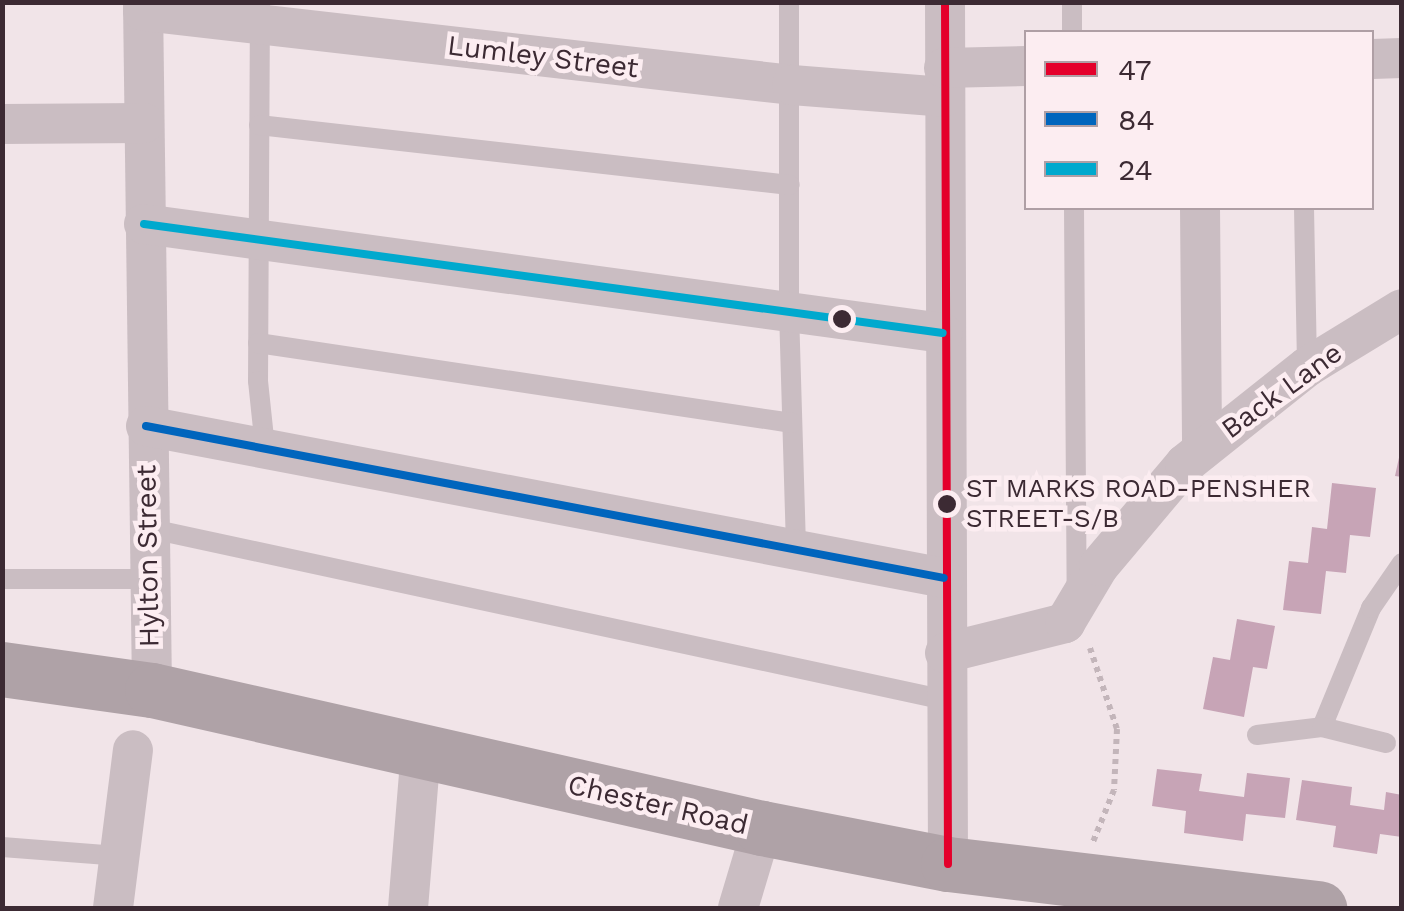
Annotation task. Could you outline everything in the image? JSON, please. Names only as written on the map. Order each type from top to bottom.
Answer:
[{"type":"main road","name":"Chester Road","points":[[2,669],[152,690],[762,828],[1002,873],[1088,898],[1319,908]]},
{"type":"street","points":[[945,2],[943,333],[948,864]]},
{"type":"street","name":"Lumley Street","points":[[143,6],[260,13],[792,86],[944,82],[1024,66]]},
{"type":"street","name":"Hylton Street","points":[[143,6],[147,579],[152,690]]},
{"type":"street","points":[[1374,59],[1402,58]]},
{"type":"street","points":[[2,124],[144,123]]},
{"type":"street","points":[[1200,210],[1202,450]]},
{"type":"street","points":[[144,224],[943,333]]},
{"type":"street","name":"Back Lane","points":[[1071,611],[1099,566],[1185,464],[1306,366],[1402,308]]},
{"type":"street","points":[[146,426],[944,578]]},
{"type":"street","points":[[945,652],[1071,611]]},
{"type":"street","points":[[113,908],[134,750]]},
{"type":"street","points":[[408,908],[421,751]]},
{"type":"street","points":[[738,908],[762,828]]},
{"type":"lane","points":[[789,2],[792,86],[788,311],[796,550]]},
{"type":"lane","points":[[1072,2],[1072,30]]},
{"type":"lane","points":[[260,13],[258,342],[265,448]]},
{"type":"lane","points":[[259,126],[790,185]]},
{"type":"lane","points":[[1071,611],[1074,210]]},
{"type":"lane","points":[[1304,210],[1306,366]]},
{"type":"lane","points":[[258,342],[792,423]]},
{"type":"lane","points":[[147,528],[945,700]]},
{"type":"lane","points":[[1322,727],[1371,608],[1402,563]]},
{"type":"lane","points":[[2,579],[147,579]]},
{"type":"lane","points":[[1257,736],[1322,727],[1386,743]]},
{"type":"lane","points":[[2,847],[118,856]]},
{"type":"path","points":[[1071,611],[1078,650],[1089,647],[1117,729],[1114,790],[1088,898]]},
{"type":"building","points":[[1402,453],[1402,477],[1395,476]]},
{"type":"building","points":[[1332,483],[1376,488],[1370,537],[1350,535],[1346,573],[1326,571],[1321,614],[1283,610],[1289,561],[1308,563],[1312,527],[1327,529]]},
{"type":"building","points":[[1237,619],[1275,626],[1267,669],[1253,667],[1244,717],[1203,709],[1213,657],[1230,660]]},
{"type":"building","points":[[1157,769],[1202,774],[1199,791],[1244,797],[1247,773],[1290,778],[1285,818],[1246,814],[1243,841],[1184,833],[1186,811],[1152,806]]},
{"type":"building","points":[[1302,780],[1352,787],[1350,805],[1384,810],[1386,792],[1402,795],[1402,837],[1380,834],[1377,854],[1333,847],[1336,826],[1296,820]]},
{"type":"transit line","name":"47","points":[[945,2],[948,864]]},
{"type":"transit line","name":"24","points":[[144,224],[943,333]]},
{"type":"transit line","name":"84","points":[[146,426],[944,578]]},
{"type":"place","name":"ST MARKS ROAD-PENSHER STREET-S/B","points":[[947,504]]}]
